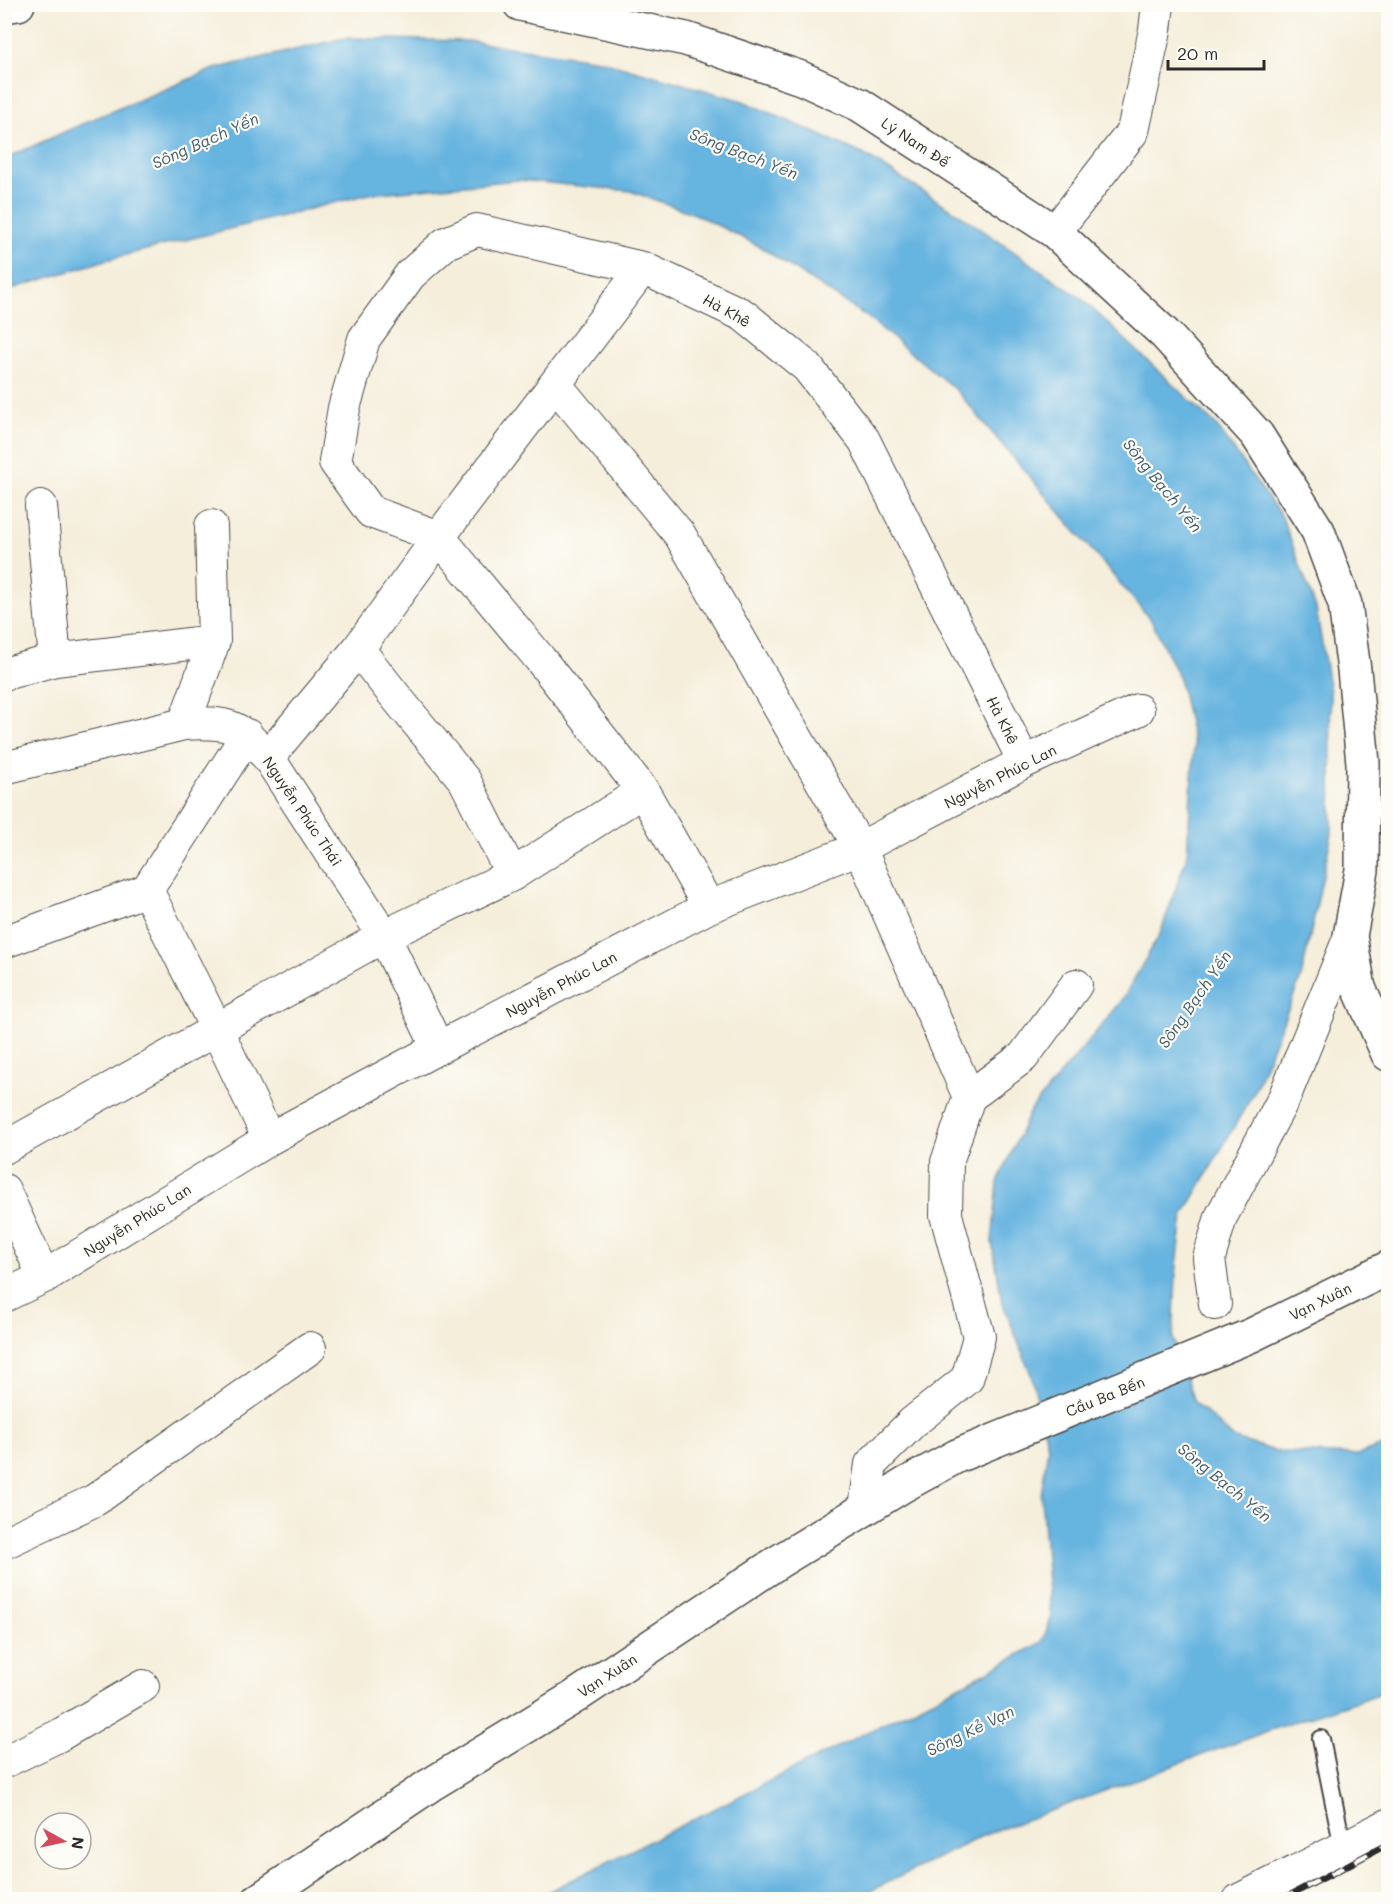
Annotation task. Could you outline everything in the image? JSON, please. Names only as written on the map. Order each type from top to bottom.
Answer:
[{"type":"street","points":[[4,6],[18,4]]},
{"type":"street","name":"Lý Nam Đế","points":[[520,4],[686,39],[801,78],[860,105],[1055,232],[1165,334],[1257,435],[1318,531],[1345,604],[1363,763],[1362,870],[1350,936]]},
{"type":"street","points":[[1055,232],[1132,131],[1155,30],[1158,4]]},
{"type":"street","name":"Hà Khê","points":[[439,537],[371,512],[335,462],[344,408],[364,339],[410,275],[446,243],[477,230],[643,268],[743,315],[807,367],[864,440],[1024,762]]},
{"type":"street","points":[[4,942],[147,890],[258,746],[358,648],[643,268]]},
{"type":"street","points":[[555,384],[680,536],[860,848],[969,1097]]},
{"type":"street","points":[[41,506],[55,660]]},
{"type":"street","points":[[184,724],[214,641],[211,526]]},
{"type":"street","points":[[439,537],[540,659],[643,791],[709,907]]},
{"type":"street","points":[[4,674],[55,660],[214,641]]},
{"type":"street","points":[[358,648],[465,781],[512,875]]},
{"type":"street","name":"Nguyễn Phúc Lan","points":[[4,1296],[44,1277],[269,1138],[709,907],[860,848],[1024,762],[1138,710]]},
{"type":"street","points":[[4,768],[184,724],[210,722],[226,724],[258,746]]},
{"type":"street","name":"Nguyễn Phúc Thái","points":[[258,746],[384,936],[438,1048]]},
{"type":"street","points":[[4,1148],[384,936],[512,875],[643,791]]},
{"type":"street","points":[[147,890],[269,1138]]},
{"type":"street","points":[[1350,936],[1359,988],[1389,1054]]},
{"type":"street","points":[[1215,1304],[1209,1258],[1221,1217],[1284,1098],[1350,936]]},
{"type":"street","points":[[865,1508],[872,1464],[912,1423],[967,1379],[979,1337],[946,1215],[947,1162],[969,1097],[1023,1057],[1076,985]]},
{"type":"street","points":[[4,1190],[44,1277]]},
{"type":"street","name":"Vạn Xuân","points":[[1252,1335],[1389,1268]]},
{"type":"street","name":"Cầu Ba Bến","points":[[957,1456],[1252,1335]]},
{"type":"street","points":[[4,1543],[95,1500],[310,1348]]},
{"type":"street","name":"Vạn Xuân","points":[[259,1899],[430,1785],[576,1696],[778,1562],[865,1508],[957,1456]]},
{"type":"street","points":[[4,1762],[58,1736],[144,1686]]},
{"type":"street","points":[[1239,1899],[1389,1825]]},
{"type":"lane","points":[[1321,1739],[1343,1848]]},
{"type":"water","points":[[345,38],[467,41],[599,60],[743,101],[863,154],[959,214],[1081,298],[1216,425],[1282,517],[1316,608],[1330,692],[1332,833],[1301,978],[1254,1092],[1183,1216],[1176,1275],[1173,1339],[1194,1402],[1235,1439],[1279,1452],[1357,1455],[1388,1444],[1388,1691],[1273,1729],[982,1836],[854,1899],[534,1899],[985,1673],[1042,1642],[1051,1619],[1041,1495],[1048,1447],[1032,1377],[1002,1301],[992,1241],[998,1182],[1030,1111],[1121,1002],[1161,932],[1187,855],[1194,745],[1179,678],[1151,620],[956,390],[866,316],[759,246],[695,214],[630,191],[518,180],[369,194],[106,260],[5,291],[4,159],[214,69]]},
{"type":"railway","points":[[1281,1900],[1388,1844]]},
{"type":"water label","name":"Sông Bạch Yến","points":[[205,140]]},
{"type":"water label","name":"Sông Bạch Yến","points":[[744,153]]},
{"type":"water label","name":"Sông Bạch Yến","points":[[1163,485]]},
{"type":"water label","name":"Sông Bạch Yến","points":[[1194,999]]},
{"type":"water label","name":"Sông Bạch Yến","points":[[1225,1482]]},
{"type":"water label","name":"Sông Kẻ Vạn","points":[[970,1730]]}]
